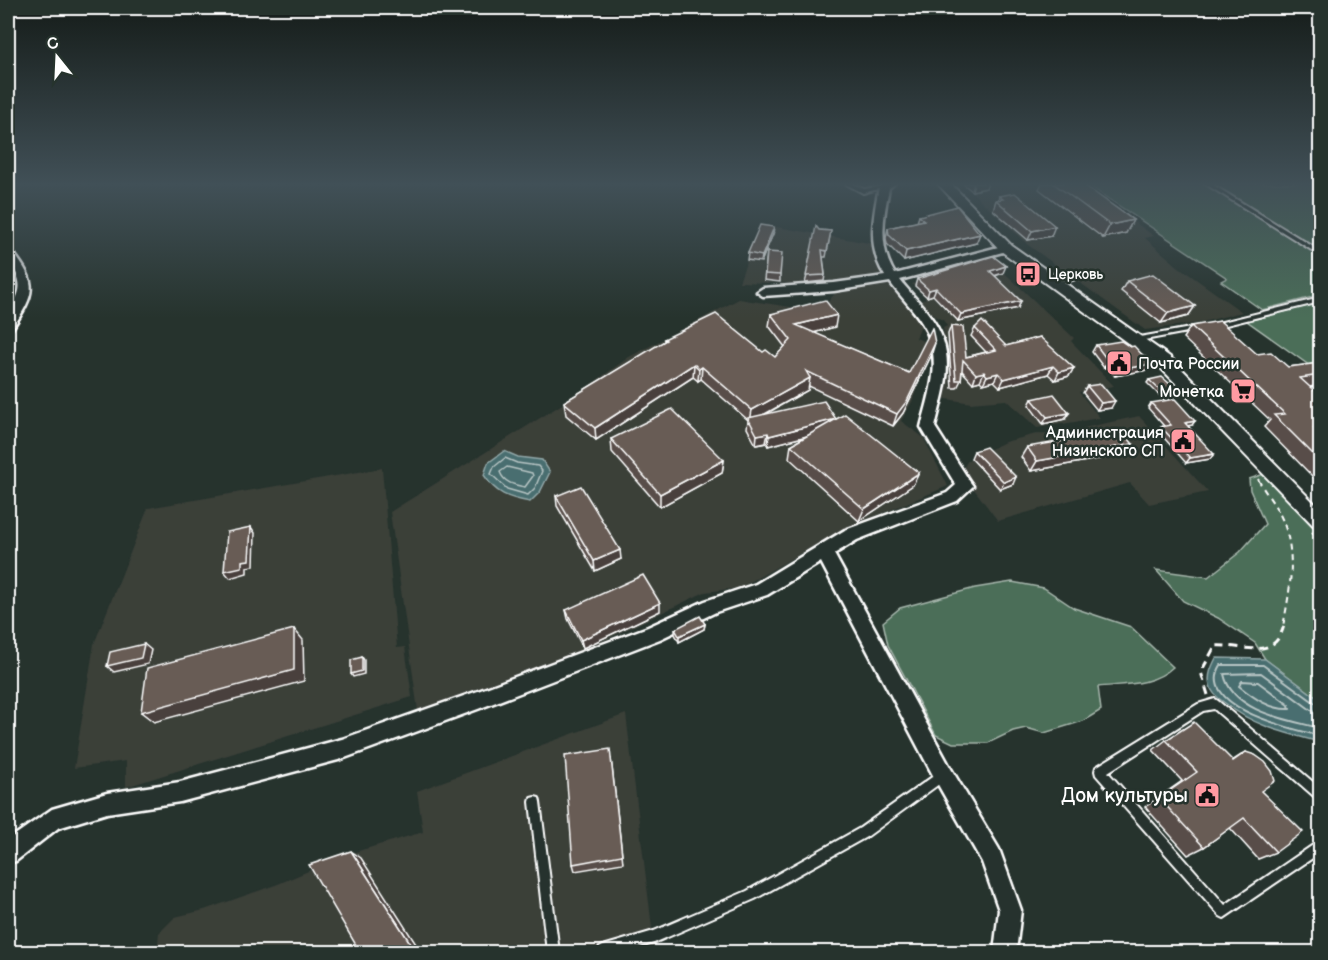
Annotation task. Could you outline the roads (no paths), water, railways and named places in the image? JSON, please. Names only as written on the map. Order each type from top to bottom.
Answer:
[{"type":"street","points":[[8,852],[52,819],[107,803],[180,792],[342,749],[478,700],[654,633],[711,606],[761,590],[825,553],[851,535],[952,496],[965,486],[928,427],[941,357],[930,325],[892,278],[882,260],[878,244],[879,228]]},
{"type":"street","points":[[986,228],[1006,248],[1164,361],[1319,516]]},
{"type":"street","points":[[763,292],[834,287],[892,278],[1006,248]]},
{"type":"street","points":[[8,253],[23,272],[26,294],[8,326]]},
{"type":"street","points":[[825,553],[943,774],[991,857],[1010,910],[1005,952]]},
{"type":"lane","points":[[1279,228],[1320,253]]},
{"type":"lane","points":[[1055,284],[1073,278]]},
{"type":"lane","points":[[1134,340],[1211,327],[1320,300]]},
{"type":"lane","points":[[1320,794],[1215,705],[1201,707],[1100,771],[1224,912],[1320,847]]},
{"type":"lane","points":[[603,952],[654,937],[751,895],[864,832],[943,774]]},
{"type":"lane","points":[[535,802],[553,952]]},
{"type":"water","points":[[504,451],[518,457],[542,460],[550,472],[540,492],[530,502],[503,494],[493,487],[484,475],[488,463]]},
{"type":"water","points":[[1216,658],[1265,659],[1320,700],[1320,742],[1258,723],[1220,699],[1212,690],[1209,682],[1210,671]]},
{"type":"place","name":"Церковь","points":[[1028,274]]},
{"type":"place","name":"Почта России","points":[[1119,363]]},
{"type":"place","name":"Монетка","points":[[1243,391]]},
{"type":"place","name":"Администрация Низинского СП","points":[[1183,441]]},
{"type":"place","name":"Дом культуры","points":[[1207,795]]}]
